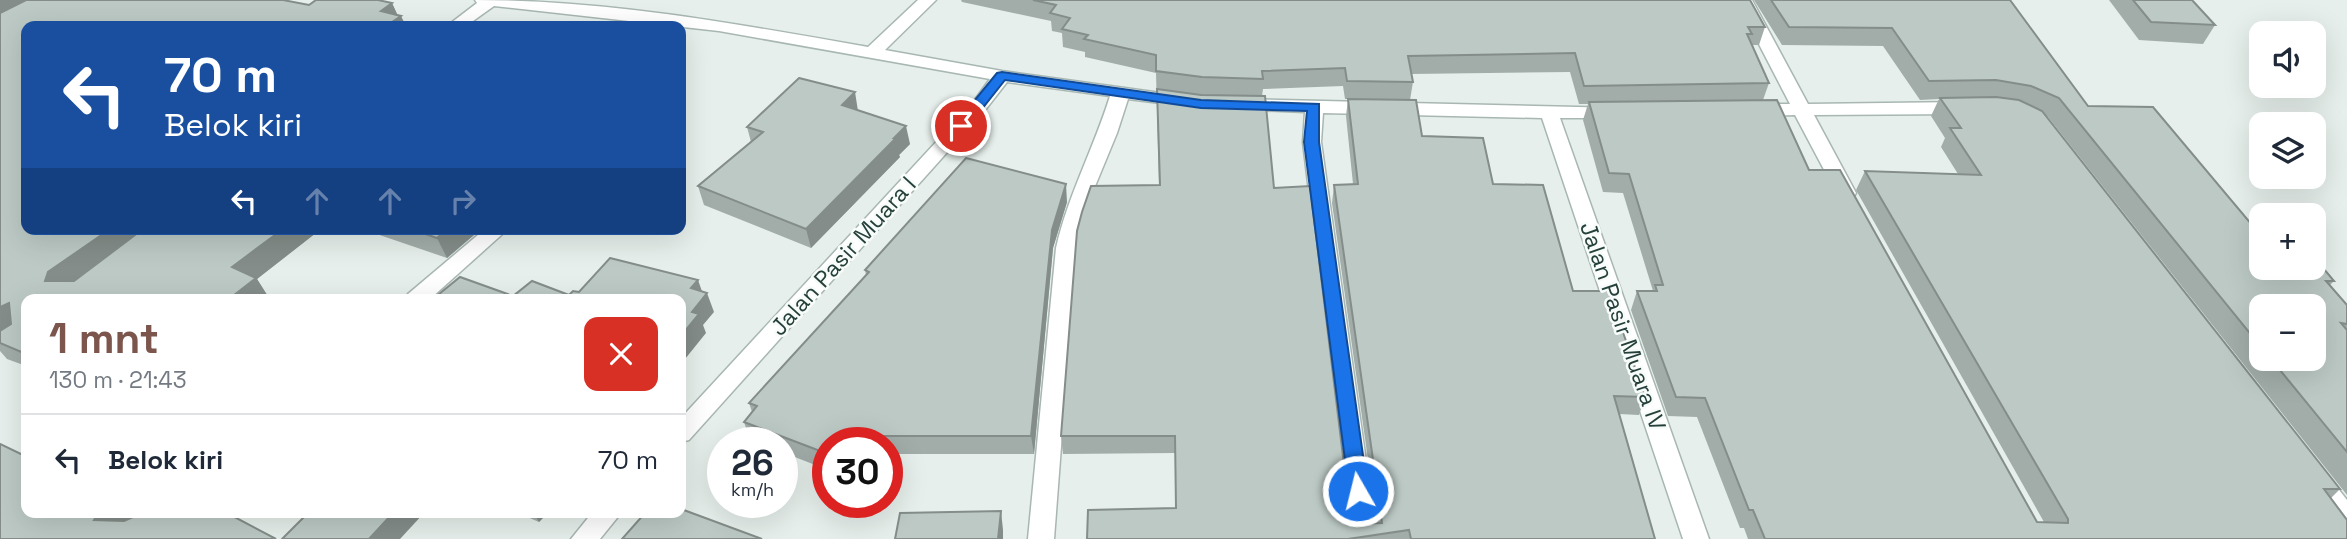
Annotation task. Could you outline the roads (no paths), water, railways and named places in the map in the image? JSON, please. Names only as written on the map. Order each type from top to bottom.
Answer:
[{"type":"street","points":[[874,51],[928,0]]},
{"type":"street","points":[[1744,0],[1785,71],[1800,109],[1853,207]]},
{"type":"street","points":[[461,21],[487,1],[673,21]]},
{"type":"street","points":[[686,22],[874,51],[1002,76],[1207,104],[1549,113],[1633,112]]},
{"type":"street","name":"Jalan Pasir Muara I","points":[[686,428],[980,105],[1002,76]]},
{"type":"street","points":[[1041,539],[1066,248],[1074,213],[1108,133],[1121,91]]},
{"type":"street","points":[[1314,107],[1312,142],[1364,539]]},
{"type":"street","points":[[1730,110],[1986,107]]},
{"type":"street","name":"Jalan Pasir Muara IV","points":[[1549,113],[1696,539]]},
{"type":"street","points":[[422,294],[491,235]]},
{"type":"street","points":[[2305,464],[2347,518]]},
{"type":"street","points":[[584,539],[603,518]]}]
